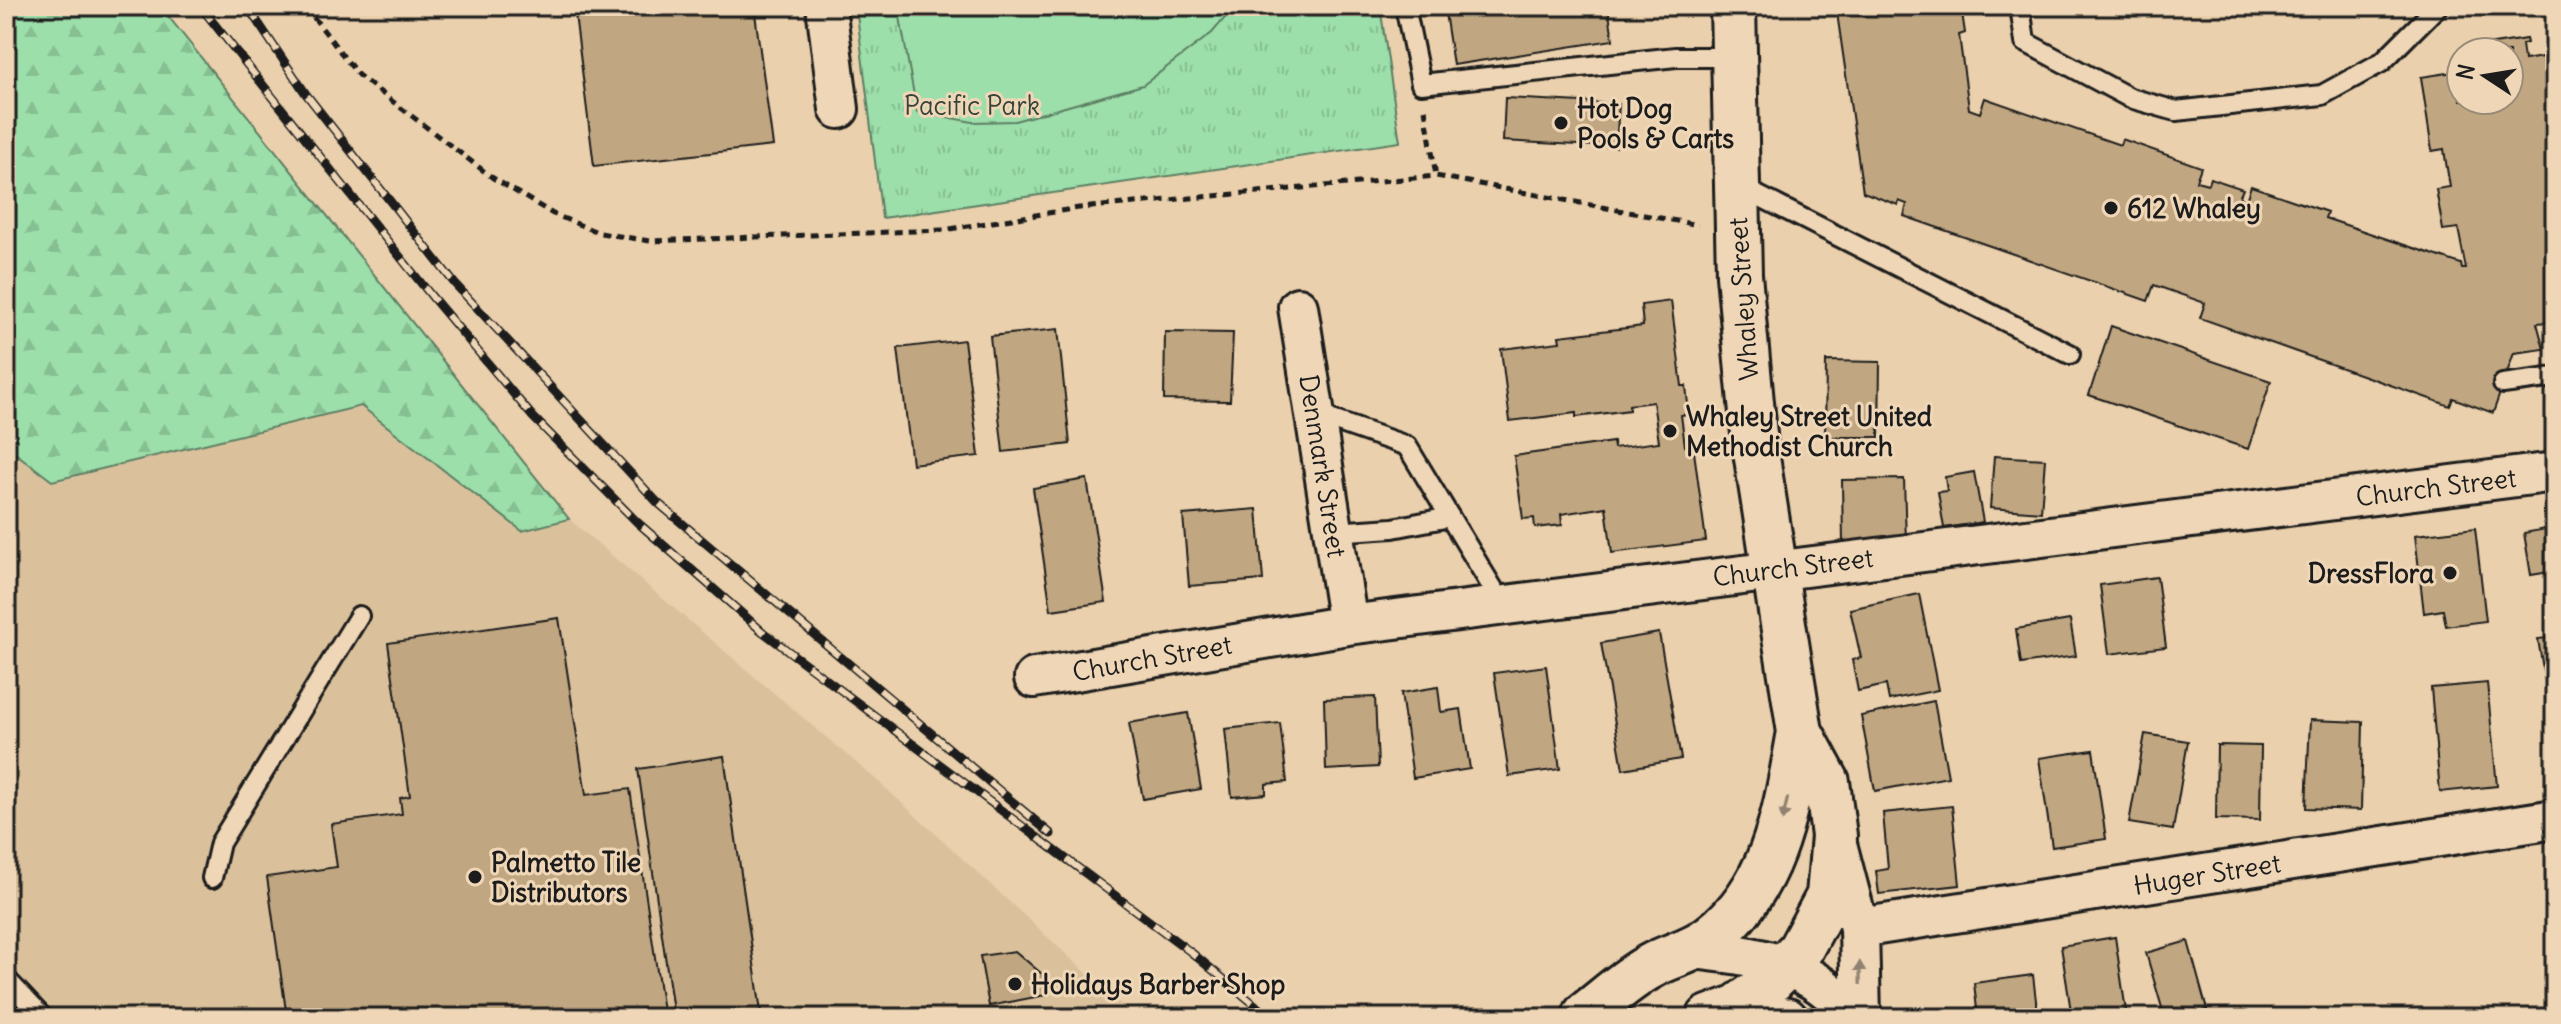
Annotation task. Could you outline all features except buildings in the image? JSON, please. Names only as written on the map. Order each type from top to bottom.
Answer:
[{"type":"main road","name":"Whaley Street","points":[[1722,1013],[1788,966],[1817,923],[1829,896],[1834,836],[1827,782],[1800,732],[1773,570],[1745,360],[1738,234],[1733,6]]},
{"type":"main road","name":"Whaley Street","points":[[1584,1017],[1649,967],[1691,949],[1736,914],[1759,884],[1775,849],[1800,732]]},
{"type":"street","points":[[826,6],[839,109]]},
{"type":"street","name":"Denmark Street","points":[[1298,307],[1348,625]]},
{"type":"street","name":"Church Street","points":[[1034,678],[1348,625],[2555,472]]},
{"type":"street","name":"Huger Street","points":[[1859,928],[2555,819]]},
{"type":"street","name":"Whaley Street","points":[[1834,836],[1859,928],[1861,1018]]},
{"type":"street","name":"Whaley Street","points":[[1691,949],[1754,955],[1788,966],[1822,986],[1853,1018]]},
{"type":"street","name":"Whaley Street","points":[[1722,1013],[1788,1018]]},
{"type":"lane","points":[[1405,6],[1421,84],[1676,57],[1736,57]]},
{"type":"lane","points":[[2020,6],[2025,42],[2130,98],[2176,111],[2322,95],[2382,62],[2438,6]]},
{"type":"lane","points":[[1737,185],[2070,354]]},
{"type":"lane","points":[[2503,384],[2555,377]]},
{"type":"lane","points":[[1315,414],[1407,446],[1503,605]]},
{"type":"lane","points":[[1333,532],[1393,528],[1450,517]]},
{"type":"lane","points":[[212,878],[220,843],[359,616]]},
{"type":"lane","points":[[6,979],[43,1018]]},
{"type":"path","points":[[305,6],[358,75],[493,178],[553,214],[600,233],[650,241],[944,230],[1079,208],[1436,176],[1738,234]]},
{"type":"path","points":[[1421,84],[1436,176]]},
{"type":"shaded area","points":[[361,406],[522,531],[569,519],[880,783],[1127,1010],[1069,1018],[6,1018],[6,446],[53,481]]},
{"type":"green space","points":[[6,6],[160,6],[569,519],[522,531],[361,406],[52,481],[6,446]]},
{"type":"green space","name":"Pacific Park","points":[[856,6],[1380,6],[1400,142],[882,218]]},
{"type":"green space","points":[[898,6],[1235,6],[1212,33],[1143,85],[1015,121],[973,122],[917,112]]},
{"type":"railway","points":[[200,6],[433,298],[533,417],[637,522],[763,632],[1192,953],[1271,1018]]},
{"type":"railway","points":[[247,6],[306,94],[455,284],[658,503],[1051,834]]},
{"type":"place","name":"Hot Dog Pools & Carts","points":[[1561,123]]},
{"type":"place","name":"612 Whaley","points":[[2111,208]]},
{"type":"place","name":"Whaley Street United Methodist Church","points":[[1670,431]]},
{"type":"place","name":"DressFlora","points":[[2450,573]]},
{"type":"place","name":"Palmetto Tile Distributors","points":[[475,877]]},
{"type":"place","name":"Holidays Barber Shop","points":[[1015,984]]}]
